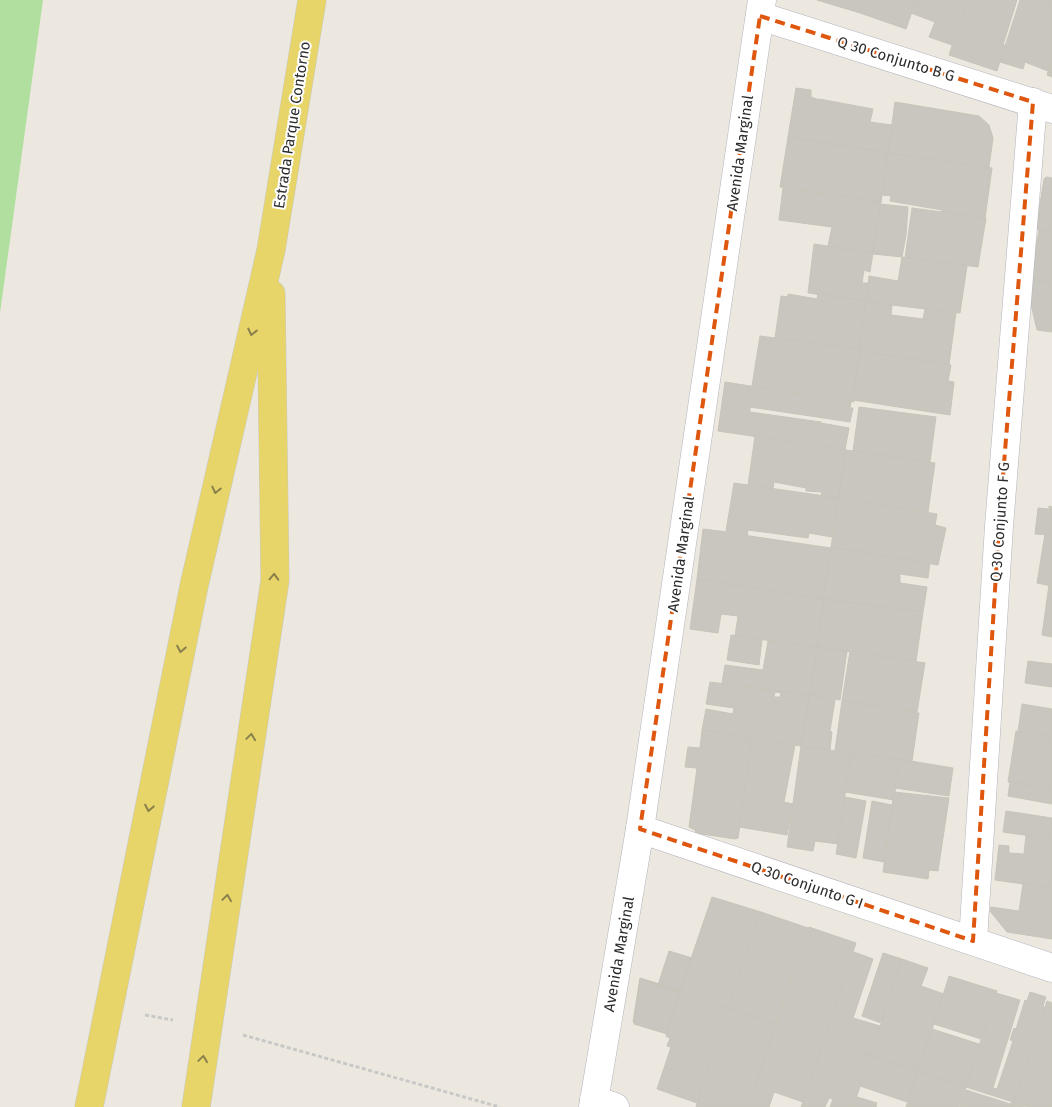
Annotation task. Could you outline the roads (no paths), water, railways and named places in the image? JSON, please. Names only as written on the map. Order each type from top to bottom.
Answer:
[{"type":"main road","name":"Estrada Parque Contorno","points":[[271,250],[312,0]]},
{"type":"main road","points":[[89,1107],[194,586],[271,250]]},
{"type":"main road","points":[[196,1107],[275,580],[271,250]]},
{"type":"street","name":"Q 30 Conjunto B G","points":[[761,8],[1042,106]]},
{"type":"street","name":"Avenida Marginal","points":[[601,1105],[761,8]]},
{"type":"street","name":"Q 30 Conjunto F G","points":[[973,941],[999,526],[1042,106]]},
{"type":"street","name":"Q 30 Conjunto G I","points":[[640,828],[1052,968]]}]
